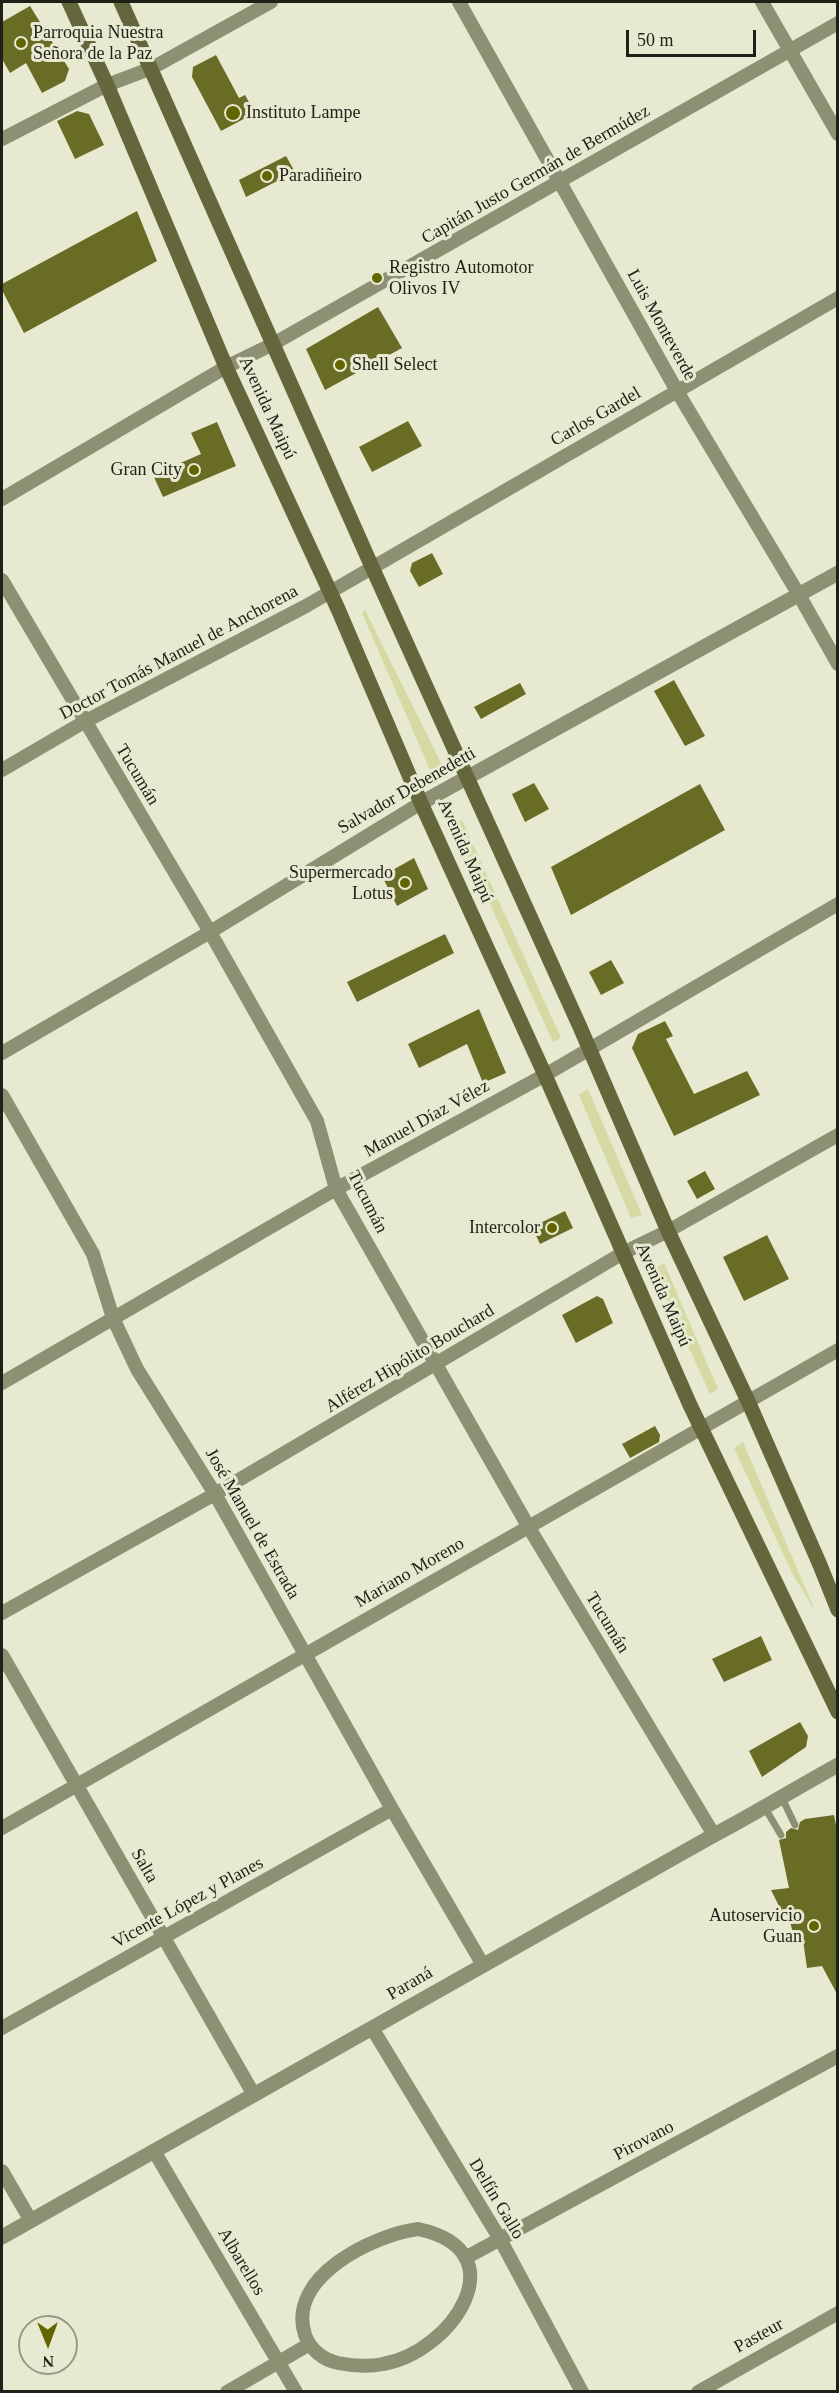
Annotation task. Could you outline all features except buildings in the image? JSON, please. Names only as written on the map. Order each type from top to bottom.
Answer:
[{"type":"main road","name":"Avenida Maipú","points":[[69,2],[107,85],[226,367],[330,592],[421,803],[545,1075],[700,1428],[837,1712]]},
{"type":"main road","name":"Avenida Maipú","points":[[121,2],[372,567],[590,1048],[668,1231],[748,1401],[820,1565],[837,1610]]},
{"type":"street","points":[[2,139],[107,85],[152,68],[271,2]]},
{"type":"street","name":"Luis Monteverde","points":[[459,2],[677,391],[799,595],[837,664]]},
{"type":"street","points":[[762,2],[837,134]]},
{"type":"street","name":"Capitán Justo Germán de Bermúdez","points":[[2,499],[226,367],[273,345],[790,51],[837,22]]},
{"type":"street","name":"Carlos Gardel","points":[[372,567],[837,298]]},
{"type":"street","name":"Doctor Tomás Manuel de Anchorena","points":[[2,770],[84,722],[330,592],[372,567]]},
{"type":"street","name":"Salvador Debenedetti","points":[[2,1053],[210,932],[421,803],[837,573]]},
{"type":"street","name":"Tucumán","points":[[2,580],[210,932],[316,1121],[336,1189],[528,1526],[714,1835]]},
{"type":"street","name":"Manuel Díaz Vélez","points":[[2,1383],[336,1189],[545,1075],[837,904]]},
{"type":"street","name":"José Manuel de Estrada","points":[[2,1095],[93,1254],[114,1318],[137,1368],[216,1494],[392,1809],[483,1965]]},
{"type":"street","name":"Alférez Hipólito Bouchard","points":[[2,1613],[216,1494],[623,1253],[668,1231],[837,1135]]},
{"type":"street","name":"Mariano Moreno","points":[[2,1828],[837,1350]]},
{"type":"street","name":"Salta","points":[[2,1655],[254,2095]]},
{"type":"street","name":"Paraná","points":[[2,2237],[765,1808],[781,1796],[837,1765]]},
{"type":"street","name":"Vicente López y Planes","points":[[2,2028],[392,1809]]},
{"type":"street","name":"Delfín Gallo","points":[[372,2028],[500,2239],[582,2391]]},
{"type":"street","name":"Pirovano","points":[[467,2257],[837,2056]]},
{"type":"street","name":"Albarellos","points":[[154,2151],[296,2391]]},
{"type":"street","points":[[2,2171],[31,2221]]},
{"type":"street","points":[[418,2229],[438,2234],[454,2242],[467,2257],[470,2278],[467,2298],[453,2321],[440,2335],[415,2353],[386,2364],[358,2367],[335,2362],[320,2355],[308,2345],[302,2319],[304,2306],[311,2290],[323,2274],[332,2267],[374,2241],[399,2232],[418,2229]]},
{"type":"street","name":"Pasteur","points":[[698,2391],[837,2313]]},
{"type":"street","points":[[228,2391],[308,2345]]},
{"type":"lane","points":[[781,1796],[795,1825]]},
{"type":"lane","points":[[765,1808],[781,1835]]},
{"type":"green space","points":[[365,610],[445,771],[433,777],[362,613]]},
{"type":"green space","points":[[462,820],[561,1038],[553,1042],[453,823]]},
{"type":"green space","points":[[588,1089],[642,1215],[631,1218],[579,1095]]},
{"type":"green space","points":[[664,1263],[718,1389],[710,1394],[653,1269]]},
{"type":"green space","points":[[743,1442],[816,1613],[791,1571],[734,1448]]},
{"type":"place","name":"Parroquia Nuestra Señora de la Paz","points":[[21,43]]},
{"type":"place","name":"Instituto Lampe","points":[[233,113]]},
{"type":"place","name":"Paradiñeiro","points":[[267,176]]},
{"type":"place","name":"Registro Automotor Olivos IV","points":[[377,278]]},
{"type":"place","name":"Shell Select","points":[[340,365]]},
{"type":"place","name":"Gran City","points":[[194,470]]},
{"type":"place","name":"Supermercado Lotus","points":[[405,883]]},
{"type":"place","name":"Intercolor","points":[[552,1228]]},
{"type":"place","name":"Autoservicio Guan","points":[[814,1926]]}]
